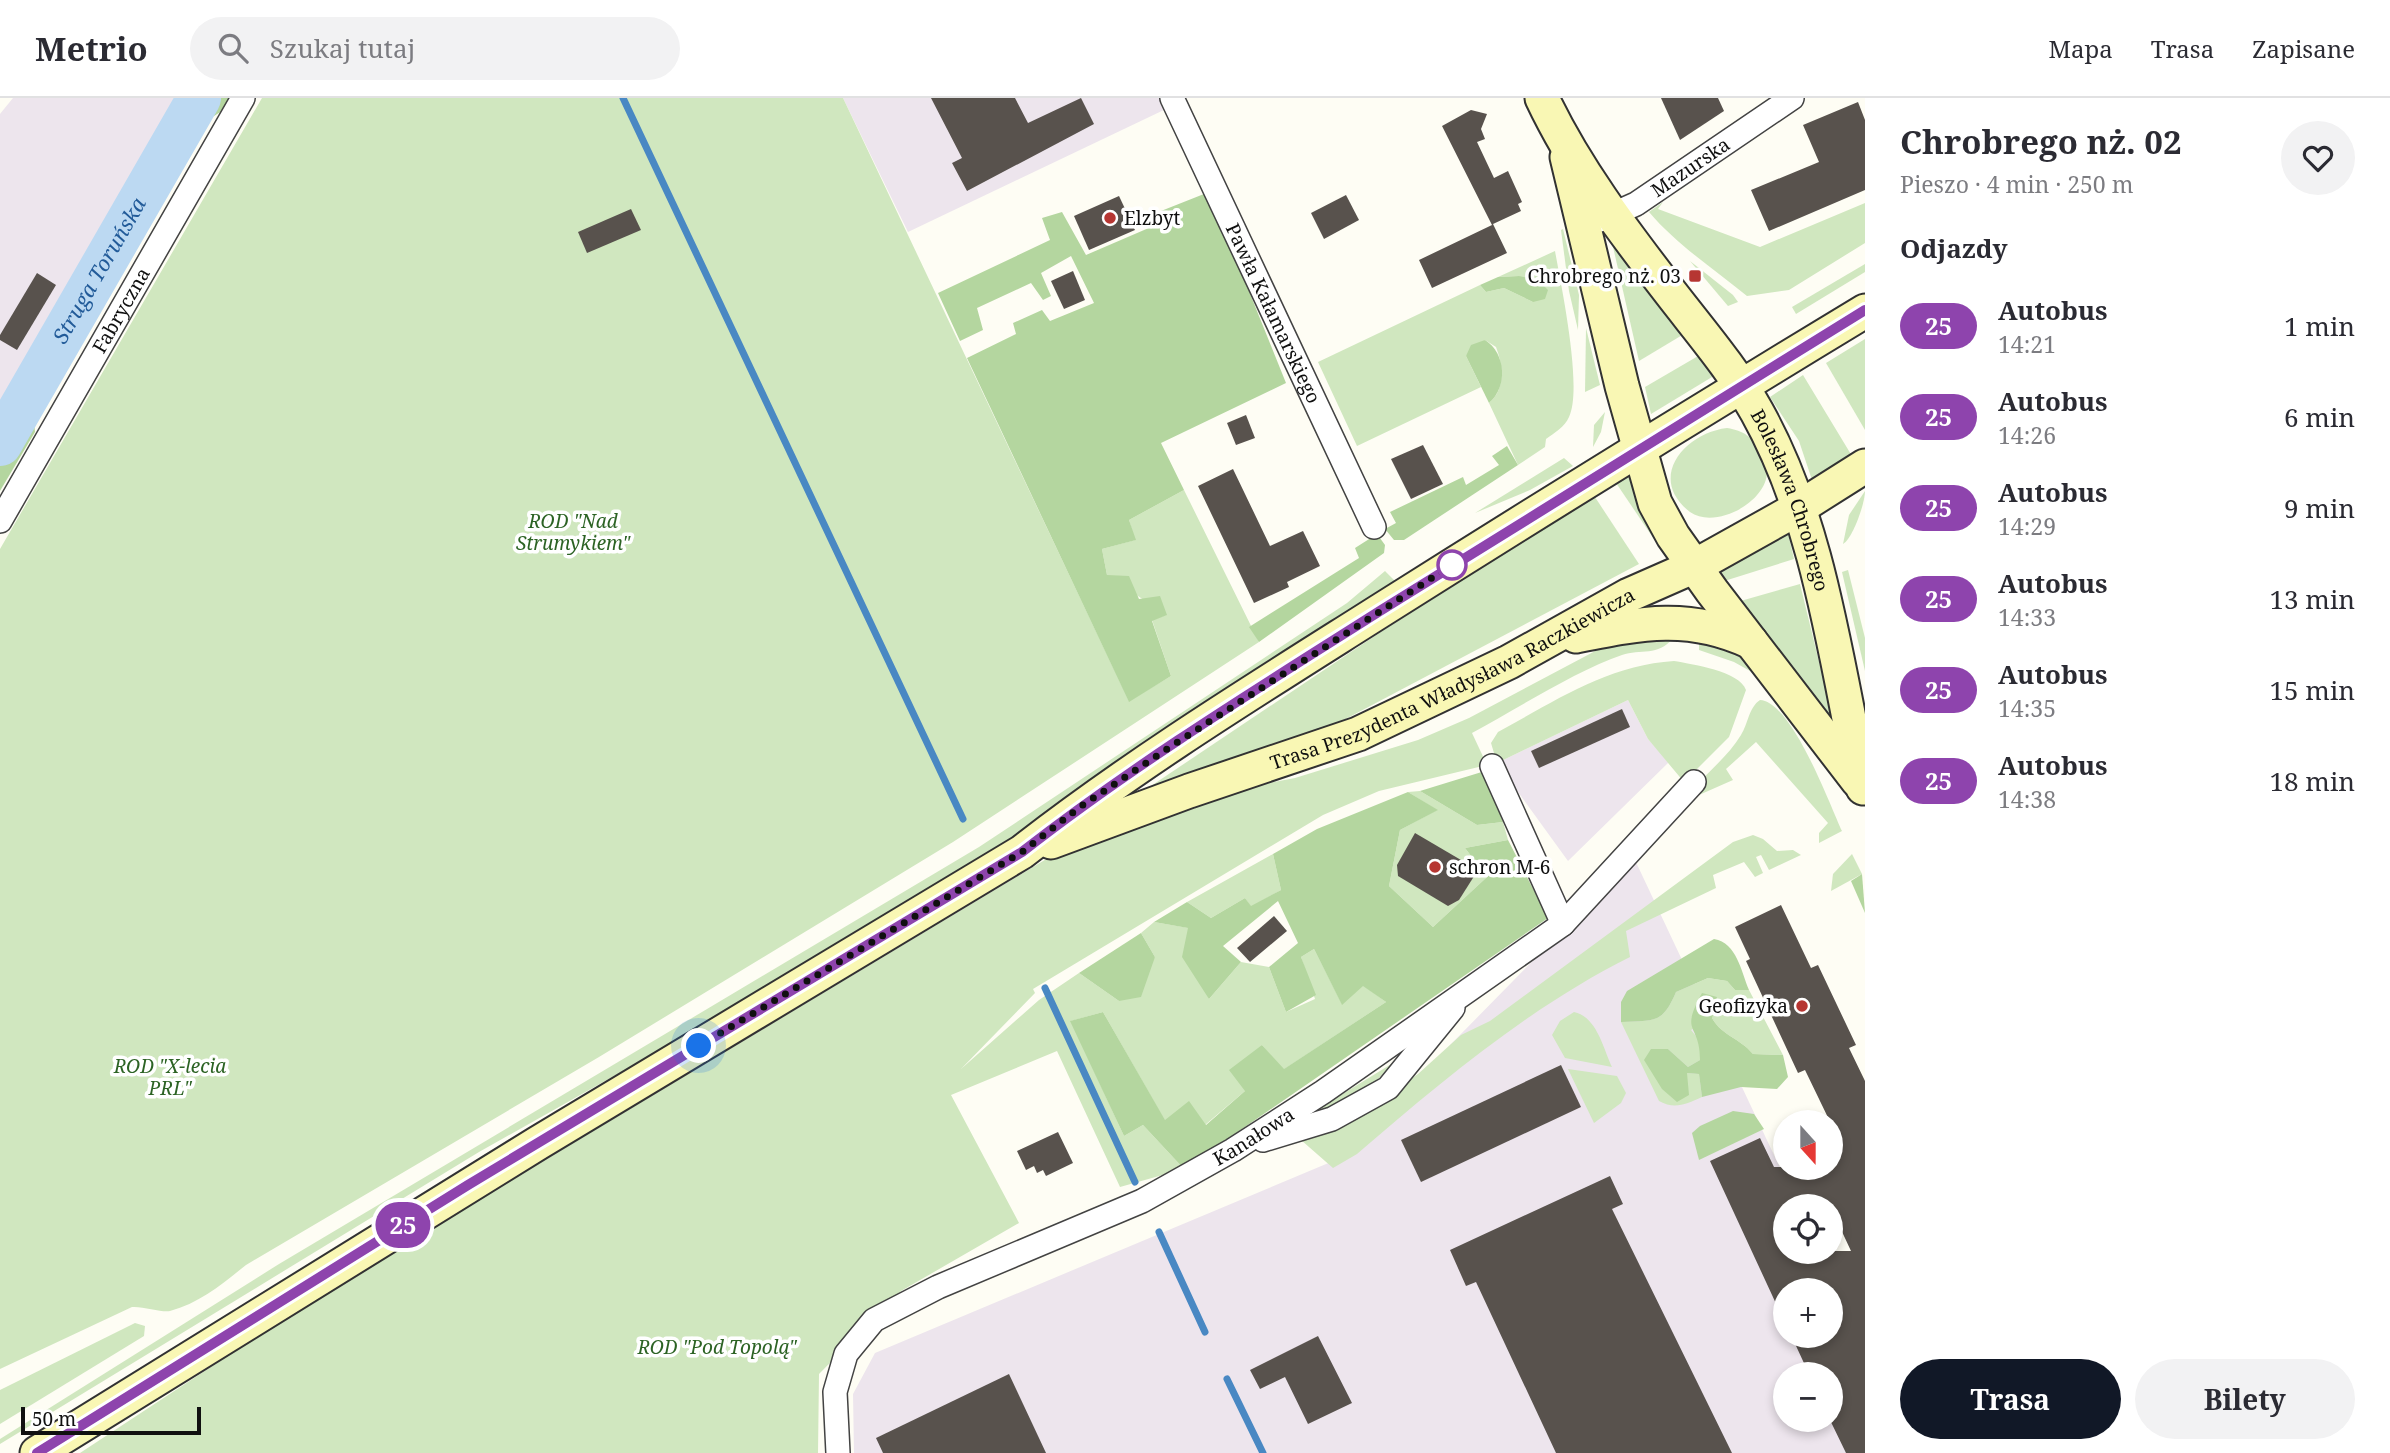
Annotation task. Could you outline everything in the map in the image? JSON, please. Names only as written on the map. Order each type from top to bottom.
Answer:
[{"type":"main road","name":"Bolesława Chrobrego","points":[[1542,98],[1565,146],[1740,385],[1791,479],[1797,509],[1815,564],[1864,790]]},
{"type":"main road","name":"Bolesława Chrobrego","points":[[1565,146],[1582,226],[1655,503],[1695,566],[1864,790]]},
{"type":"main road","name":"Trasa Prezydenta Władysława Raczkiewicza","points":[[37,1453],[526,1150],[1022,852],[1080,807],[1266,683],[1740,385],[1865,311]]},
{"type":"main road","name":"Trasa Prezydenta Władysława Raczkiewicza","points":[[1022,852],[1189,791],[1358,734],[1543,644],[1629,595],[1695,566],[1797,509],[1865,466]]},
{"type":"main road","points":[[1543,644],[1645,622],[1706,625],[1751,642]]},
{"type":"street","name":"Fabryczna","points":[[0,521],[243,98]]},
{"type":"street","name":"Pawła Kałamarskiego","points":[[1172,98],[1374,527]]},
{"type":"street","name":"Mazurska","points":[[1582,226],[1614,214],[1680,176],[1792,98]]},
{"type":"street","points":[[1492,765],[1563,924]]},
{"type":"street","name":"Kanałowa","points":[[838,1453],[835,1392],[846,1354],[874,1320],[938,1287],[1142,1201],[1233,1150],[1323,1092],[1563,924],[1693,782]]},
{"type":"street","points":[[1233,1150],[1332,1119],[1388,1088],[1465,992]]},
{"type":"shaded area","points":[[13,98],[185,98],[29,375],[0,417],[0,114]]},
{"type":"shaded area","points":[[843,98],[1161,98],[1166,109],[908,232]]},
{"type":"shaded area","points":[[1628,700],[1648,739],[1669,762],[1568,861],[1497,763]]},
{"type":"shaded area","points":[[1634,858],[1773,1153],[1773,1180],[1786,1180],[1792,1194],[1773,1194],[1773,1264],[1825,1264],[1832,1278],[1773,1278],[1773,1348],[1843,1348],[1843,1302],[1865,1348],[1865,1453],[854,1453],[853,1394],[875,1353],[1338,1159]]},
{"type":"green space","points":[[185,98],[235,98],[230,106],[206,121],[45,388],[29,375]]},
{"type":"green space","name":"ROD \"Nad Strumykiem\"","points":[[262,98],[843,98],[1129,701],[1171,676],[1152,620],[1166,615],[1107,575],[1102,549],[1135,540],[1129,520],[1184,490],[1259,642],[953,842],[599,1057],[246,1265],[201,1298],[170,1311],[132,1307],[0,1369],[0,549]]},
{"type":"green space","points":[[1209,192],[1286,383],[1161,443],[1184,490],[1129,520],[1136,540],[1102,549],[1107,575],[1129,576],[1139,599],[1160,596],[1167,615],[1152,621],[1171,676],[1129,702],[967,358],[1016,334],[1013,323],[1042,310],[1050,321],[1094,303],[1071,256],[1041,273],[1051,296],[1043,300],[1031,283],[977,308],[983,330],[960,341],[938,293],[1050,240],[1042,218],[1062,212],[1086,255],[1165,221],[1161,211]]},
{"type":"green space","points":[[1663,202],[1658,209],[1760,247],[1865,203],[1865,243],[1789,290],[1747,296],[1684,246],[1649,212]]},
{"type":"green space","points":[[1563,229],[1579,295],[1578,330],[1569,291]]},
{"type":"green space","points":[[1611,238],[1689,331],[1639,361]]},
{"type":"green space","points":[[1555,251],[1566,311],[1574,384],[1569,417],[1559,430],[1546,439],[1545,447],[1518,465],[1489,403],[1498,391],[1502,376],[1496,347],[1485,340],[1466,356],[1481,387],[1357,446],[1318,362],[1480,285],[1486,292],[1504,288],[1533,302],[1519,276],[1498,277]]},
{"type":"green space","points":[[1690,261],[1733,295],[1738,302],[1728,306]]},
{"type":"green space","points":[[1865,264],[1865,272],[1796,314],[1792,307]]},
{"type":"green space","points":[[1519,276],[1538,280],[1548,290],[1545,299],[1533,302],[1504,288],[1486,292],[1480,285],[1498,277]]},
{"type":"green space","points":[[1586,328],[1600,385],[1585,392]]},
{"type":"green space","points":[[1865,339],[1865,430],[1826,363]]},
{"type":"green space","points":[[1485,340],[1497,353],[1502,370],[1499,388],[1489,403],[1466,356],[1471,345]]},
{"type":"green space","points":[[1705,352],[1717,374],[1651,414],[1645,387]]},
{"type":"green space","points":[[1803,375],[1852,456],[1812,480],[1799,441],[1770,397]]},
{"type":"green space","points":[[14,397],[33,412],[35,432],[0,491],[0,417]]},
{"type":"green space","points":[[1605,412],[1601,432],[1593,447],[1594,425]]},
{"type":"green space","points":[[1727,428],[1743,433],[1753,442],[1766,466],[1765,482],[1759,493],[1738,510],[1713,518],[1701,517],[1690,512],[1677,499],[1671,485],[1671,472],[1676,459],[1697,438]]},
{"type":"green space","points":[[1507,446],[1518,465],[1404,540],[1394,540],[1385,529],[1396,523],[1390,512],[1463,477],[1466,485],[1499,465],[1492,456]]},
{"type":"green space","points":[[1564,458],[1573,466],[1530,490],[1475,513]]},
{"type":"green space","points":[[1627,467],[1664,550],[1662,551],[1612,477]]},
{"type":"green space","points":[[1591,491],[1639,564],[1302,742],[1139,794]]},
{"type":"green space","points":[[1865,491],[1858,520],[1843,544],[1849,515]]},
{"type":"green space","points":[[1788,533],[1794,559],[1718,583],[1714,574]]},
{"type":"green space","points":[[1377,534],[1385,545],[1384,553],[1259,642],[1249,627],[1359,558],[1355,548]]},
{"type":"green space","points":[[1848,570],[1865,638],[1865,671],[1842,572]]},
{"type":"green space","points":[[1385,571],[1395,581],[1372,600],[1020,834],[791,976],[479,1152],[0,1444],[0,1439],[279,1264],[979,847],[1347,603]]},
{"type":"green space","points":[[1800,584],[1832,715],[1830,716],[1737,602]]},
{"type":"green space","name":"ROD \"Pod Topolą\"","points":[[1672,639],[1661,648],[1629,653],[1604,662],[1472,733],[1487,765],[1379,791],[1323,815],[1033,989],[1035,993],[961,1069],[1039,1000],[1079,973],[1119,1001],[1155,957],[1141,933],[1154,922],[1189,928],[1209,999],[1241,962],[1269,967],[1286,1012],[1315,999],[1301,957],[1314,949],[1342,1004],[1363,985],[1386,1002],[1283,1070],[1262,1045],[1245,1091],[1205,1125],[1165,1121],[1103,1012],[1071,1021],[1124,1136],[1143,1125],[1184,1169],[1120,1187],[1057,1051],[951,1095],[1019,1223],[901,1291],[819,1374],[818,1453],[80,1453],[328,1290],[1048,858],[1243,788],[1295,778],[1418,740],[1469,718],[1616,640]]},
{"type":"green space","points":[[1699,641],[1740,652],[1777,686],[1734,662],[1699,650]]},
{"type":"green space","points":[[1674,661],[1725,673],[1742,683],[1746,690],[1729,737],[1684,782],[1648,739],[1628,700],[1497,763],[1491,743],[1498,732],[1604,677],[1627,669]]},
{"type":"green space","points":[[1760,700],[1772,705],[1797,735],[1842,831],[1819,843],[1819,833],[1828,823],[1756,742],[1726,769],[1733,780],[1699,795],[1692,790],[1736,742],[1753,707]]},
{"type":"green space","points":[[1485,771],[1503,822],[1477,825],[1420,791]]},
{"type":"green space","points":[[1420,791],[1477,825],[1503,822],[1508,840],[1465,848],[1487,877],[1433,927],[1389,886],[1400,830],[1437,810],[1408,792]]},
{"type":"green space","points":[[1408,792],[1438,810],[1400,830],[1389,886],[1433,927],[1487,877],[1465,848],[1508,840],[1548,918],[1184,1169],[1143,1125],[1124,1136],[1070,1021],[1103,1012],[1165,1120],[1189,1101],[1206,1125],[1245,1091],[1229,1070],[1262,1045],[1284,1069],[1386,1002],[1363,986],[1342,1005],[1314,949],[1301,957],[1316,995],[1286,1012],[1269,967],[1298,943],[1278,901],[1223,946],[1241,962],[1209,999],[1182,957],[1188,928],[1154,922],[1187,902],[1211,918],[1245,898],[1251,906],[1281,890],[1273,854],[1317,829]]},
{"type":"green space","points":[[1753,835],[1763,839],[1777,851],[1793,850],[1801,855],[1769,870],[1761,855],[1756,857],[1763,873],[1755,877],[1744,862],[1713,875],[1716,888],[1626,931],[1630,957],[1522,1022],[1421,1099],[1357,1154],[1333,1168],[1301,1140],[1364,1111],[1418,1074],[1461,1035],[1490,1021],[1733,842]]},
{"type":"green space","points":[[1273,854],[1281,890],[1251,907],[1245,898],[1211,918],[1187,902]]},
{"type":"green space","points":[[1852,854],[1862,874],[1831,891],[1833,874]]},
{"type":"green space","points":[[1862,874],[1865,913],[1851,881]]},
{"type":"green space","points":[[1141,933],[1155,957],[1141,997],[1119,1001],[1079,973]]},
{"type":"green space","points":[[1714,939],[1728,946],[1733,952],[1749,990],[1735,990],[1727,981],[1708,978],[1676,992],[1666,1010],[1656,1019],[1621,1022],[1621,1002],[1627,991]]},
{"type":"green space","points":[[1708,978],[1727,981],[1735,990],[1749,990],[1783,1055],[1753,1054],[1721,1029],[1712,1018],[1691,1030],[1700,1041],[1700,1060],[1688,1067],[1668,1049],[1651,1049],[1687,1073],[1699,1074],[1702,1097],[1680,1105],[1665,1104],[1659,1101],[1621,1022],[1656,1019],[1666,1010],[1676,992]]},
{"type":"green space","points":[[1702,993],[1717,997],[1712,1018],[1716,1024],[1753,1054],[1783,1055],[1788,1077],[1777,1089],[1741,1087],[1702,1097],[1699,1074],[1687,1073],[1689,1095],[1677,1102],[1662,1089],[1644,1060],[1651,1049],[1668,1049],[1688,1067],[1700,1060],[1691,1023]]},
{"type":"green space","points":[[1574,1012],[1582,1015],[1594,1027],[1612,1067],[1565,1058],[1552,1035],[1560,1021]]},
{"type":"green space","points":[[1393,1063],[1359,1099],[1297,1122]]},
{"type":"green space","points":[[1568,1069],[1617,1076],[1626,1093],[1621,1103],[1594,1123]]},
{"type":"green space","points":[[1733,1111],[1754,1114],[1764,1129],[1699,1160],[1692,1133],[1700,1126]]},
{"type":"green space","points":[[135,1323],[145,1326],[144,1336],[0,1424],[0,1390]]},
{"type":"building","points":[[931,98],[1015,98],[1028,123],[1081,98],[1094,124],[967,191],[952,163],[962,158]]},
{"type":"building","points":[[1661,98],[1718,98],[1724,111],[1680,140]]},
{"type":"building","points":[[1858,102],[1865,120],[1865,190],[1769,231],[1751,190],[1819,162],[1803,125]]},
{"type":"building","points":[[1471,110],[1487,114],[1481,129],[1485,139],[1477,142],[1494,178],[1508,171],[1522,202],[1518,204],[1521,211],[1493,224],[1507,253],[1432,288],[1419,260],[1492,225],[1442,126]]},
{"type":"building","points":[[1346,195],[1359,220],[1324,239],[1311,213]]},
{"type":"building","points":[[1119,196],[1135,230],[1089,250],[1074,216]]},
{"type":"building","points":[[631,209],[641,230],[587,253],[578,232]]},
{"type":"building","points":[[1073,271],[1085,300],[1064,309],[1051,281]]},
{"type":"building","points":[[37,273],[56,285],[17,350],[0,340],[0,335]]},
{"type":"building","points":[[1246,415],[1255,438],[1236,445],[1227,423]]},
{"type":"building","points":[[1423,445],[1443,484],[1411,499],[1391,459]]},
{"type":"building","points":[[1233,469],[1270,546],[1303,531],[1320,566],[1287,582],[1289,587],[1254,603],[1198,486]]},
{"type":"building","points":[[1622,709],[1630,727],[1539,768],[1531,751]]},
{"type":"building","name":"schron M-6","points":[[1415,833],[1478,870],[1459,900],[1448,906],[1398,876],[1397,865]]},
{"type":"building","points":[[1781,905],[1811,968],[1818,965],[1856,1045],[1849,1048],[1865,1081],[1865,1453],[1846,1453],[1836,1432],[1843,1432],[1843,1362],[1803,1362],[1797,1348],[1843,1348],[1843,1278],[1773,1278],[1773,1297],[1710,1161],[1760,1138],[1773,1165],[1773,1180],[1843,1180],[1843,1110],[1824,1110],[1805,1070],[1798,1073],[1746,961],[1750,959],[1735,927]]},
{"type":"building","points":[[1274,916],[1287,931],[1250,962],[1237,948]]},
{"type":"building","points":[[1561,1065],[1581,1107],[1421,1182],[1401,1140]]},
{"type":"building","points":[[1058,1132],[1073,1163],[1046,1176],[1043,1170],[1037,1173],[1034,1166],[1026,1170],[1017,1151]]},
{"type":"building","points":[[1610,1176],[1623,1204],[1612,1209],[1732,1453],[1556,1453],[1476,1282],[1466,1286],[1450,1250]]},
{"type":"building","points":[[1318,1336],[1352,1403],[1308,1424],[1285,1377],[1260,1389],[1250,1370]]},
{"type":"building","points":[[1009,1374],[1046,1453],[883,1453],[876,1438]]},
{"type":"waterway","name":"Struga Toruńska","points":[[0,444],[199,98]]},
{"type":"waterway","points":[[623,98],[963,819]]},
{"type":"waterway","points":[[1045,988],[1135,1182]]},
{"type":"waterway","points":[[1159,1232],[1205,1332]]},
{"type":"waterway","points":[[1227,1379],[1263,1453]]},
{"type":"bus line","name":"25","points":[[37,1453],[468,1185],[1022,852],[1080,807],[1266,683],[1595,475],[1865,310]]},
{"type":"place","name":"Elzbyt","points":[[1110,218]]},
{"type":"place","name":"Chrobrego nż. 03","points":[[1695,276]]},
{"type":"place","name":"schron M-6","points":[[1435,867]]},
{"type":"place","name":"Geofizyka","points":[[1802,1006]]},
{"type":"route","points":[[699,1046],[1022,852],[1080,807],[1266,683],[1452,565]]},
{"type":"park label","name":"ROD \"X-lecia PRL\"","points":[[170,1077]]}]
